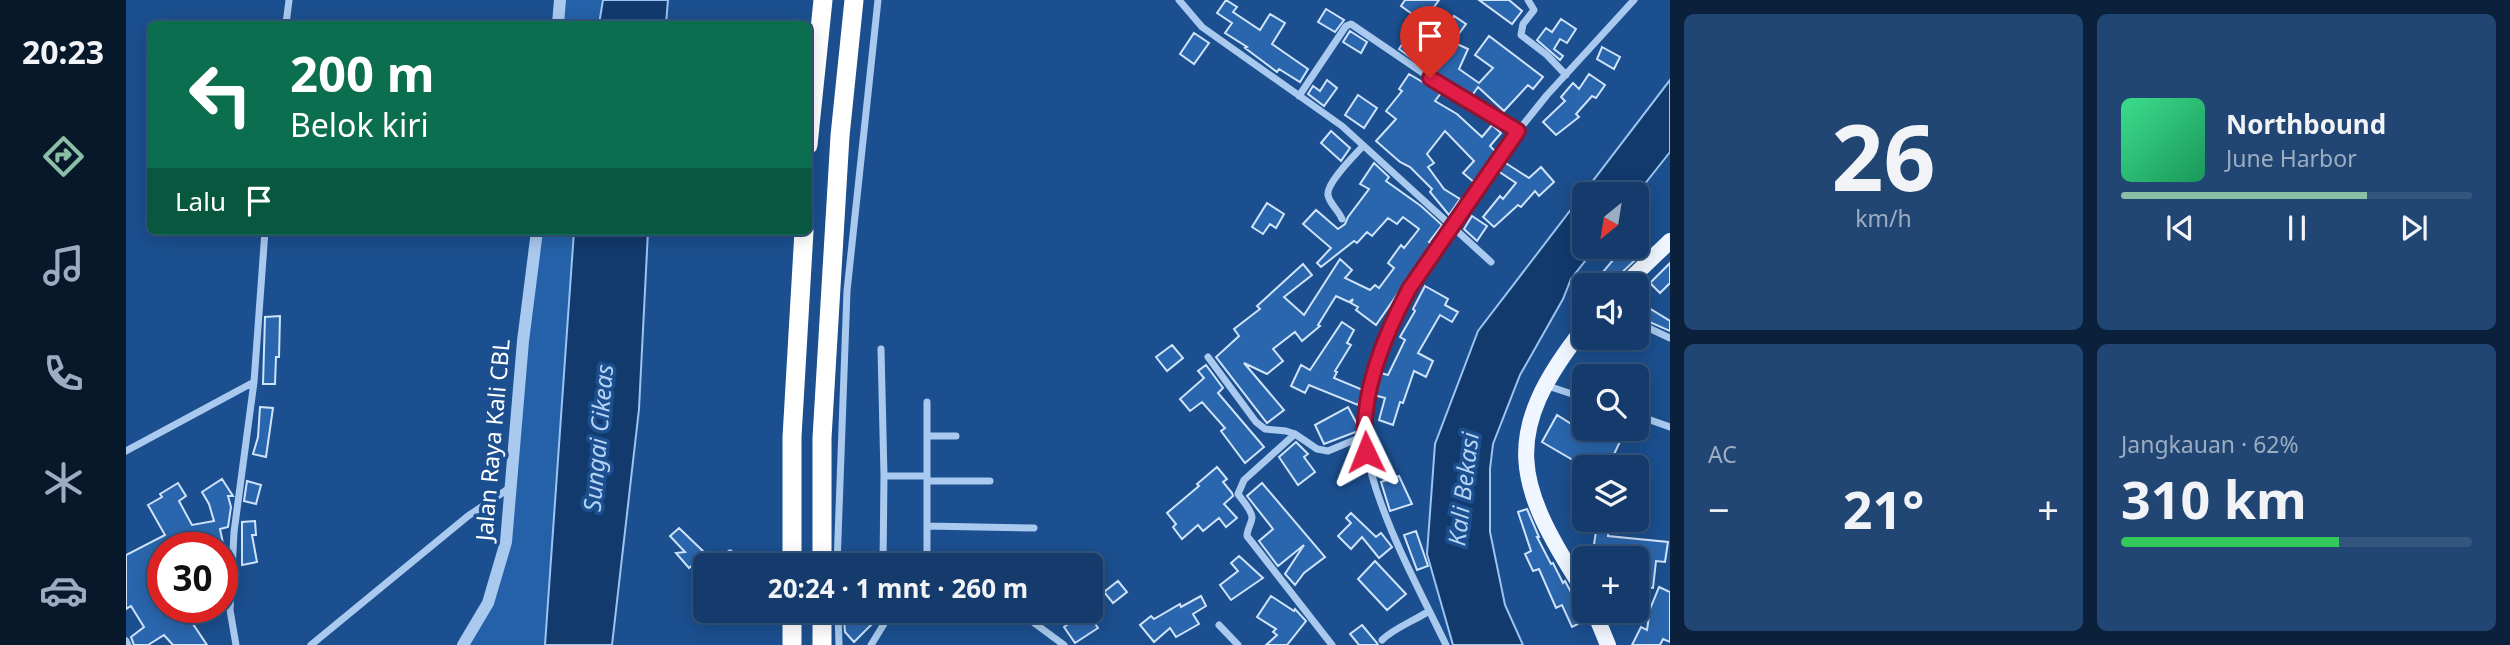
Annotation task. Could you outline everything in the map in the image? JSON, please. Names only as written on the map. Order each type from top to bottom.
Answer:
[{"type":"highway","points":[[812,106],[823,0]]},
{"type":"highway","points":[[822,553],[822,438],[840,136],[854,0]]},
{"type":"highway","points":[[792,553],[792,437],[804,235]]},
{"type":"highway","points":[[792,623],[792,645]]},
{"type":"highway","points":[[822,623],[822,645]]},
{"type":"main road","points":[[1637,273],[1670,241]]},
{"type":"main road","points":[[1572,345],[1544,385],[1533,407],[1526,454],[1529,486],[1535,504],[1572,571]]},
{"type":"main road","points":[[1601,623],[1608,645]]},
{"type":"street","points":[[286,21],[289,0]]},
{"type":"street","points":[[558,21],[560,0]]},
{"type":"street","points":[[837,553],[847,291],[878,0]]},
{"type":"street","points":[[1180,0],[1202,27],[1342,126],[1491,262]]},
{"type":"street","points":[[1528,0],[1534,10],[1523,23],[1521,35],[1547,55],[1566,75]]},
{"type":"street","points":[[1446,645],[1388,525],[1369,465],[1364,436],[1373,379],[1397,311],[1409,289],[1518,131],[1634,0]]},
{"type":"street","points":[[1299,96],[1346,26],[1351,24],[1451,92],[1518,131]]},
{"type":"street","points":[[1342,219],[1328,196],[1328,191],[1363,146]]},
{"type":"street","points":[[236,645],[230,610],[234,532],[254,382],[265,235]]},
{"type":"street","name":"Jalan Raya Kali CBL","points":[[463,645],[492,594],[506,542],[523,341],[536,235]]},
{"type":"street","points":[[1649,328],[1670,338]]},
{"type":"street","points":[[881,349],[883,553]]},
{"type":"street","points":[[1208,357],[1256,422],[1265,429],[1295,434],[1317,449],[1328,451],[1364,436]]},
{"type":"street","points":[[126,451],[254,382]]},
{"type":"street","points":[[1544,385],[1572,394]]},
{"type":"street","points":[[927,402],[928,553]]},
{"type":"street","points":[[1649,420],[1670,427]]},
{"type":"street","points":[[1295,434],[1244,480],[1238,494],[1251,516],[1247,536],[1332,645]]},
{"type":"street","points":[[927,436],[956,436]]},
{"type":"street","points":[[884,476],[990,481]]},
{"type":"street","points":[[311,645],[468,516],[511,487]]},
{"type":"street","points":[[927,526],[1034,528]]},
{"type":"street","points":[[1382,640],[1389,633],[1429,611]]},
{"type":"street","points":[[838,623],[839,645]]},
{"type":"street","points":[[871,645],[885,623]]},
{"type":"street","points":[[1034,623],[1064,645]]},
{"type":"street","points":[[1219,625],[1238,645]]},
{"type":"shaded area","points":[[566,0],[603,0],[600,21],[563,21]]},
{"type":"shaded area","points":[[537,235],[577,235],[568,317],[545,645],[463,645],[484,611],[506,542]]},
{"type":"water","points":[[603,0],[668,0],[666,21],[600,21]]},
{"type":"water","points":[[1670,80],[1670,152],[1646,182],[1592,182]]},
{"type":"water","name":"Kali Bekasi","points":[[1572,208],[1572,259],[1587,259],[1576,273],[1572,273],[1563,299],[1520,375],[1493,444],[1490,469],[1490,532],[1505,605],[1523,645],[1453,645],[1427,554],[1435,444],[1478,331]]},
{"type":"water","name":"Sungai Cikeas","points":[[574,235],[648,235],[639,409],[612,645],[545,645]]},
{"type":"building","points":[[1226,0],[1237,7],[1233,12],[1260,30],[1270,14],[1285,23],[1272,44],[1308,69],[1300,82],[1279,69],[1277,72],[1225,33],[1232,23],[1217,13]]},
{"type":"building","points":[[1405,0],[1439,0],[1432,10],[1450,22],[1454,16],[1466,24],[1453,42],[1468,49],[1459,69],[1479,83],[1493,68],[1475,55],[1489,36],[1543,77],[1533,89],[1528,85],[1504,111],[1478,87],[1471,97],[1432,72],[1438,63],[1420,51],[1414,60],[1399,49],[1419,19],[1401,6]]},
{"type":"building","points":[[1479,0],[1509,0],[1522,11],[1512,24]]},
{"type":"building","points":[[1326,9],[1344,20],[1335,32],[1318,22]]},
{"type":"building","points":[[1561,19],[1576,29],[1567,43],[1560,39],[1554,49],[1563,56],[1560,60],[1537,40],[1546,28],[1552,32]]},
{"type":"building","points":[[1350,31],[1367,42],[1361,53],[1343,42]]},
{"type":"building","points":[[1194,33],[1209,43],[1194,64],[1180,54]]},
{"type":"building","points":[[1602,47],[1620,57],[1614,69],[1597,59]]},
{"type":"building","points":[[1409,74],[1441,93],[1435,101],[1457,114],[1482,137],[1492,125],[1501,133],[1490,146],[1496,152],[1475,183],[1463,173],[1474,161],[1445,131],[1427,154],[1434,163],[1428,167],[1444,189],[1460,199],[1449,215],[1430,192],[1432,189],[1410,167],[1400,162],[1376,141],[1396,119],[1386,111],[1402,91],[1399,89]]},
{"type":"building","points":[[1589,74],[1605,85],[1596,98],[1592,96],[1576,114],[1579,117],[1556,135],[1543,122],[1565,101],[1561,97],[1573,83],[1579,89]]},
{"type":"building","points":[[1327,80],[1337,88],[1324,106],[1308,94],[1313,86],[1320,91]]},
{"type":"building","points":[[1358,95],[1377,108],[1364,128],[1345,115]]},
{"type":"building","points":[[1331,131],[1350,148],[1341,161],[1321,143]]},
{"type":"building","points":[[1504,162],[1529,178],[1541,167],[1554,182],[1539,196],[1535,191],[1521,207],[1518,205],[1494,227],[1483,217],[1500,196],[1503,199],[1516,183],[1498,171]]},
{"type":"building","points":[[1374,163],[1389,177],[1386,181],[1442,225],[1429,242],[1432,244],[1376,325],[1356,310],[1358,307],[1351,303],[1353,299],[1349,302],[1336,296],[1318,325],[1320,326],[1302,341],[1295,332],[1273,349],[1283,361],[1267,374],[1244,363],[1284,410],[1267,423],[1216,357],[1239,336],[1234,329],[1260,309],[1257,306],[1303,264],[1312,275],[1284,297],[1304,315],[1340,259],[1352,270],[1345,278],[1370,290],[1375,285],[1379,288],[1394,268],[1388,263],[1401,245],[1404,248],[1419,229],[1403,217],[1397,224],[1388,218],[1372,236],[1367,232],[1357,243],[1354,241],[1321,267],[1317,263],[1331,248],[1303,224],[1316,210],[1338,229],[1345,224],[1369,189],[1360,184]]},
{"type":"building","points":[[1267,203],[1284,214],[1276,228],[1270,224],[1263,234],[1252,227]]},
{"type":"building","points":[[1472,216],[1487,226],[1477,241],[1464,229]]},
{"type":"building","points":[[1614,259],[1636,259],[1621,273],[1602,273]]},
{"type":"building","points":[[1670,263],[1670,283],[1660,293],[1650,283]]},
{"type":"building","points":[[1425,286],[1448,299],[1445,305],[1458,312],[1452,322],[1440,315],[1418,353],[1433,361],[1426,377],[1414,371],[1393,425],[1379,420],[1385,398],[1374,395],[1381,373],[1388,375],[1405,340],[1400,337]]},
{"type":"building","points":[[1649,308],[1670,321],[1670,331],[1649,322]]},
{"type":"building","points":[[280,316],[275,384],[263,384],[265,317]]},
{"type":"building","points":[[1342,322],[1354,330],[1347,343],[1351,345],[1335,371],[1337,372],[1334,378],[1363,390],[1358,405],[1309,385],[1305,393],[1291,386],[1301,365],[1310,370]]},
{"type":"building","points":[[1172,345],[1183,358],[1167,371],[1156,357]]},
{"type":"building","points":[[1206,365],[1223,388],[1218,393],[1264,447],[1245,463],[1221,431],[1225,428],[1202,402],[1190,411],[1180,399],[1204,378],[1198,371]]},
{"type":"building","points":[[260,407],[273,408],[266,457],[253,454],[258,437]]},
{"type":"building","points":[[1348,407],[1358,431],[1324,444],[1315,425]]},
{"type":"building","points":[[1557,415],[1572,424],[1572,441],[1620,441],[1614,455],[1572,455],[1572,459],[1542,442]]},
{"type":"building","points":[[1296,442],[1308,454],[1304,457],[1315,472],[1298,485],[1279,457]]},
{"type":"building","points":[[1217,467],[1227,479],[1223,482],[1233,496],[1224,504],[1237,518],[1226,527],[1219,518],[1203,531],[1198,525],[1182,539],[1173,527],[1176,524],[1167,513]]},
{"type":"building","points":[[1399,476],[1412,504],[1390,511],[1381,482]]},
{"type":"building","points":[[222,479],[233,496],[228,496],[231,507],[228,527],[220,529],[221,532],[163,532],[148,505],[178,483],[186,496],[179,501],[192,525],[214,521],[202,492]]},
{"type":"building","points":[[247,481],[261,485],[256,504],[244,501]]},
{"type":"building","points":[[1262,483],[1325,557],[1304,573],[1295,585],[1285,574],[1304,545],[1278,566],[1259,541],[1273,529],[1247,496]]},
{"type":"building","points":[[1527,509],[1551,564],[1553,563],[1572,594],[1572,623],[1580,623],[1572,627],[1562,605],[1556,608],[1539,569],[1533,571],[1525,554],[1531,551],[1518,512]]},
{"type":"building","points":[[1351,513],[1376,537],[1381,533],[1392,547],[1379,558],[1362,537],[1351,549],[1338,536],[1351,523],[1346,518]]},
{"type":"building","points":[[255,521],[256,535],[252,535],[257,562],[242,565],[242,522]]},
{"type":"building","points":[[679,528],[705,553],[693,553],[693,565],[689,568],[676,553],[685,552],[670,536]]},
{"type":"building","points":[[1416,531],[1428,566],[1417,570],[1404,535]]},
{"type":"building","points":[[1596,532],[1608,532],[1608,536],[1668,542],[1665,562],[1656,561],[1653,588],[1649,588],[1649,546],[1594,546]]},
{"type":"building","points":[[147,544],[147,623],[192,623],[207,645],[173,645],[164,635],[148,645],[134,645],[131,637],[144,627],[131,606],[126,609],[126,555]]},
{"type":"building","points":[[1239,556],[1263,578],[1231,600],[1220,585],[1238,571],[1231,563]]},
{"type":"building","points":[[1375,561],[1406,594],[1387,610],[1358,579]]},
{"type":"building","points":[[1118,581],[1127,592],[1113,603],[1104,592]]},
{"type":"building","points":[[1659,587],[1670,592],[1670,642],[1663,639],[1660,645],[1632,645],[1641,627],[1647,630],[1650,609]]},
{"type":"building","points":[[1201,596],[1206,606],[1193,614],[1199,624],[1176,637],[1170,628],[1154,642],[1140,625],[1151,616],[1154,619]]},
{"type":"building","points":[[1271,596],[1294,611],[1295,609],[1306,621],[1287,645],[1266,645],[1277,635],[1273,632],[1276,629],[1257,617]]},
{"type":"building","points":[[844,623],[872,624],[854,642],[845,632]]},
{"type":"building","points":[[1070,623],[1095,623],[1098,628],[1075,643],[1064,627]]},
{"type":"building","points":[[1362,625],[1378,645],[1359,645],[1350,634]]},
{"type":"route","points":[[1366,452],[1364,420],[1368,397],[1397,311],[1409,289],[1518,131],[1430,78]]}]
